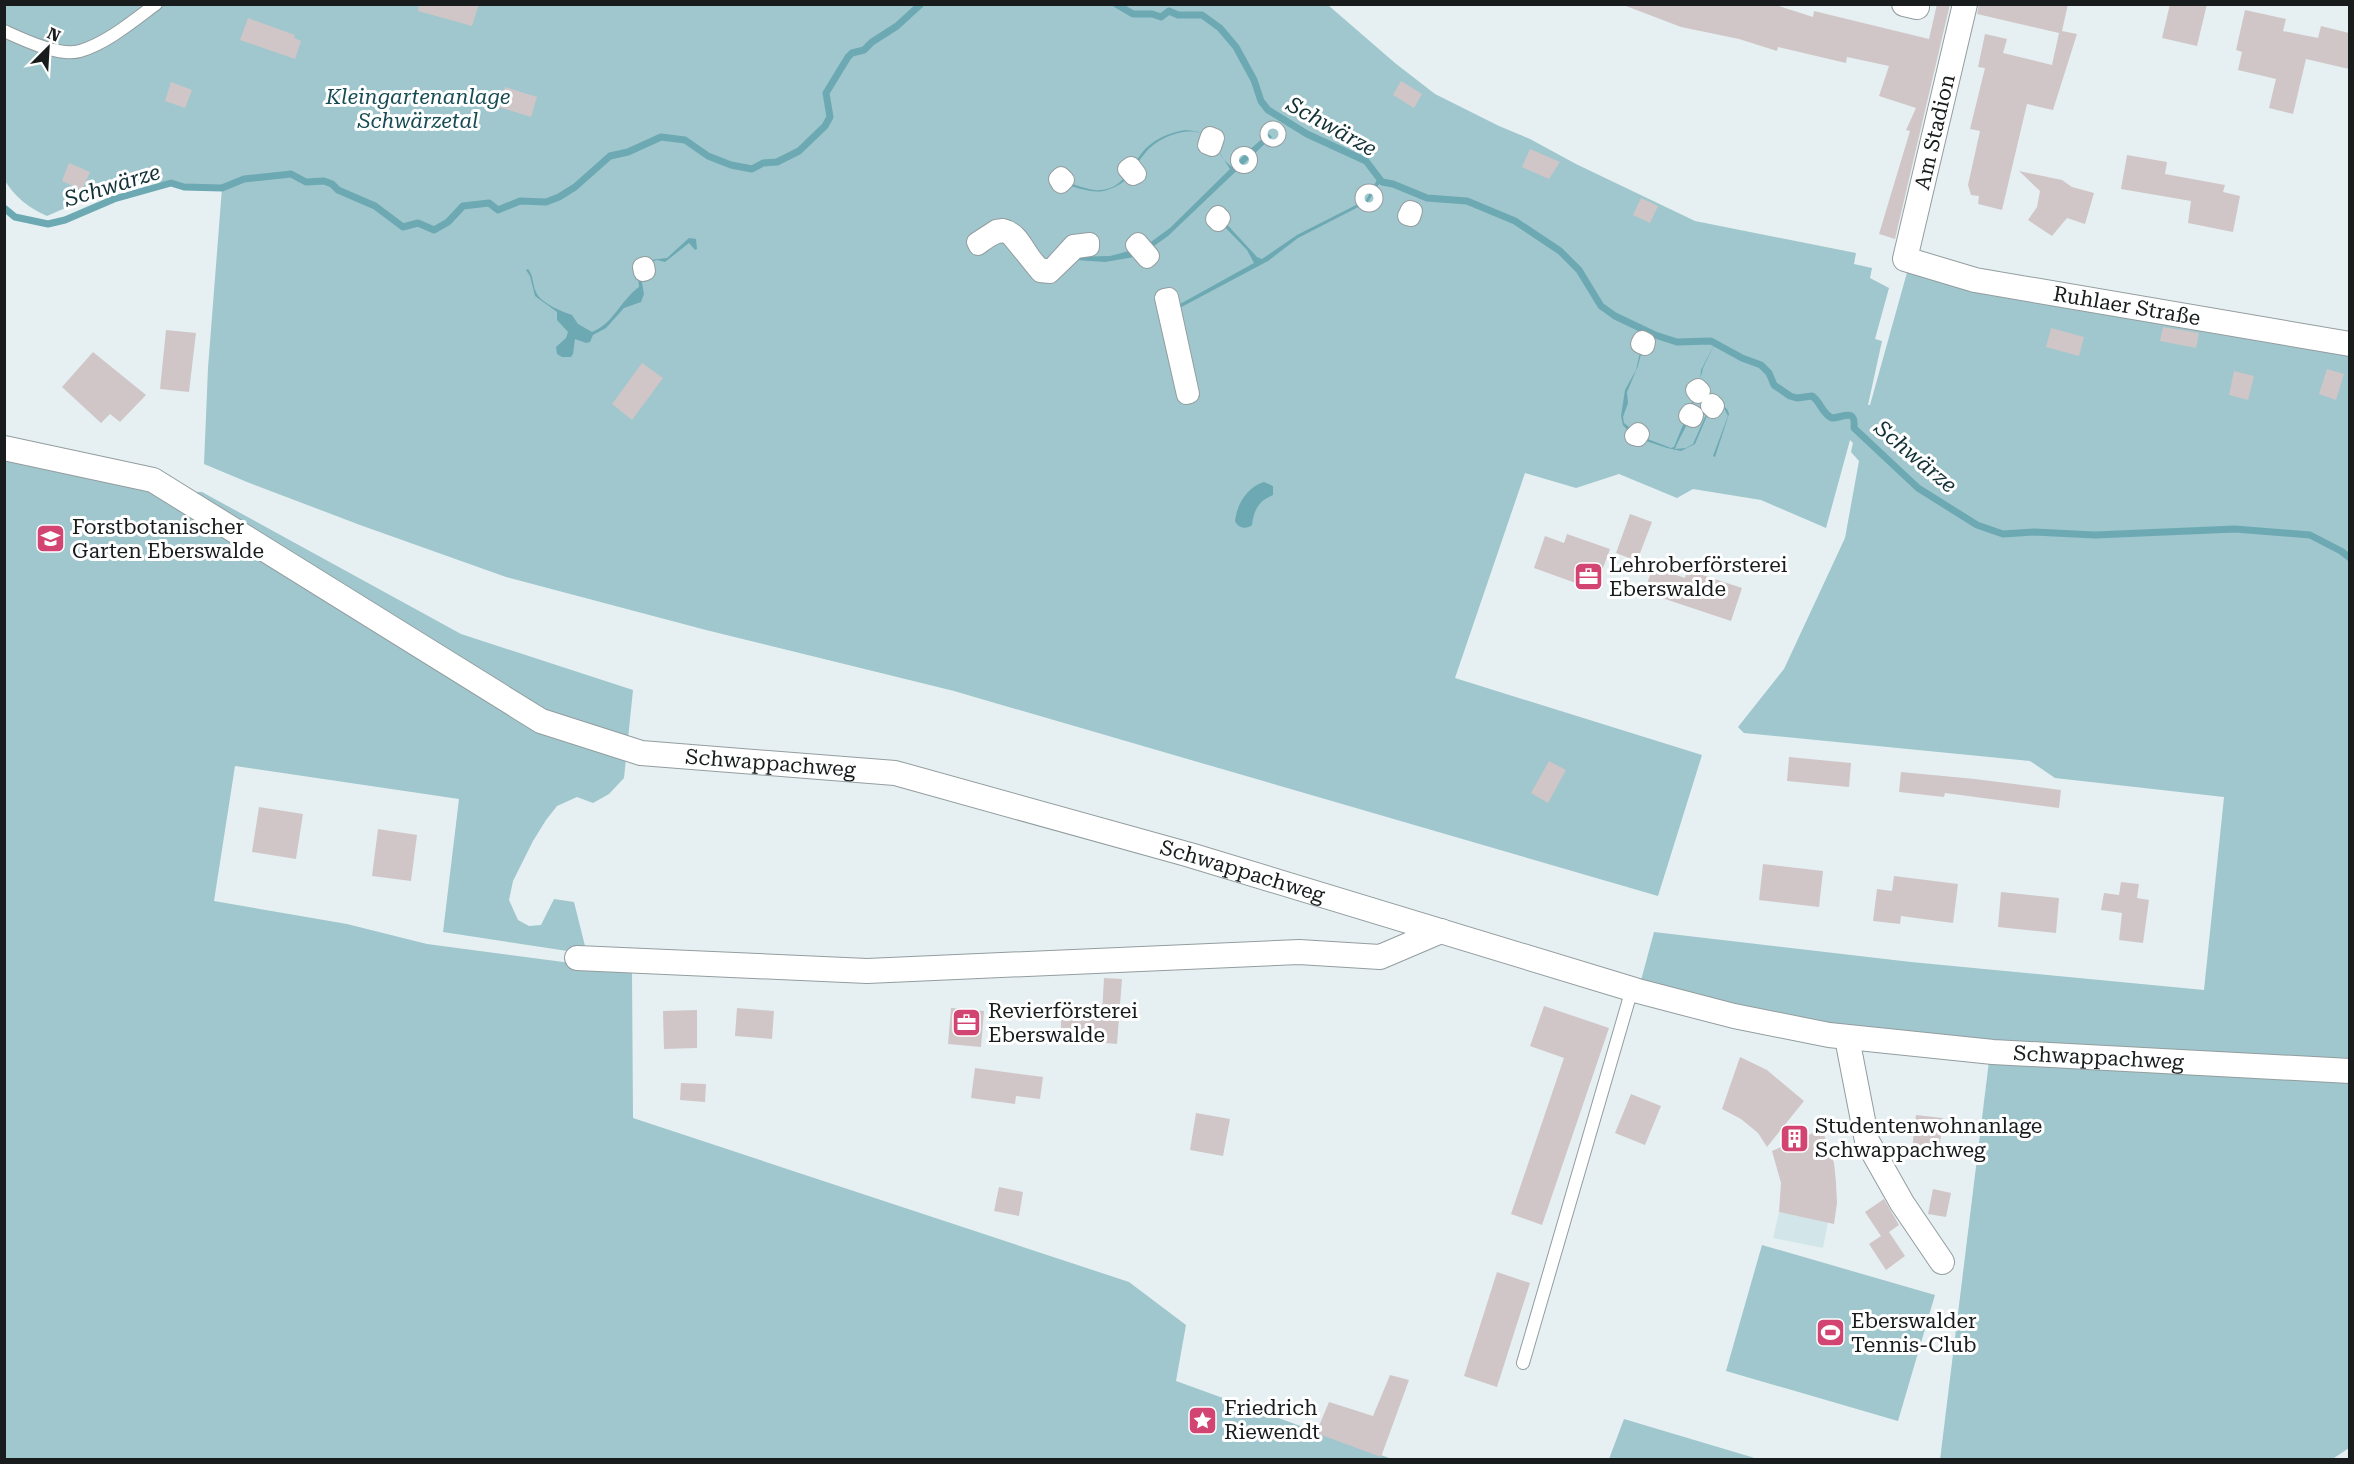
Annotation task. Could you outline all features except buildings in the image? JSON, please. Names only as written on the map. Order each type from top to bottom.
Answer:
[{"type":"street","name":"Am Stadion","points":[[1905,259],[1965,4]]},
{"type":"street","points":[[1008,229],[1017,236],[1043,269],[1053,266],[1073,244],[1090,242],[1090,246],[1076,249],[1057,268],[1046,274],[1038,273],[1009,235],[1002,233],[995,235],[978,246],[976,242],[996,230],[1008,229]]},
{"type":"street","name":"Ruhlaer Straße","points":[[1905,259],[1975,280],[2349,344]]},
{"type":"street","name":"Schwappachweg","points":[[4,448],[153,480],[541,721],[641,753],[895,773],[1190,855],[1632,989],[1734,1016],[1847,1038],[2053,1056],[2349,1071]]},
{"type":"street","points":[[577,958],[867,971],[1288,952],[1380,957],[1441,931]]},
{"type":"street","points":[[1847,1038],[1867,1141],[1902,1203],[1942,1262]]},
{"type":"lane","points":[[4,30],[42,47],[62,51],[80,51],[108,38],[156,4]]},
{"type":"lane","points":[[1523,1363],[1632,989]]},
{"type":"shaded area","points":[[1186,130],[1197,132],[1205,135],[1208,138],[1202,134],[1185,132],[1159,141],[1146,152],[1121,184],[1107,190],[1088,191],[1070,186],[1069,183],[1097,190],[1115,186],[1125,177],[1141,154],[1155,141]]},
{"type":"shaded area","points":[[1269,134],[1272,137],[1168,236],[1140,256],[1105,262],[1076,260],[1067,257],[1110,256],[1144,247],[1170,228],[1230,169],[1223,158],[1232,167],[1254,145]]},
{"type":"shaded area","points":[[1378,178],[1381,181],[1368,202],[1298,238],[1268,261],[1172,312],[1171,309],[1254,263],[1247,250],[1219,221],[1221,218],[1257,257],[1262,259],[1297,235],[1366,200]]},
{"type":"shaded area","points":[[689,238],[696,239],[697,249],[695,250],[689,243],[665,262],[657,260],[651,262],[641,277],[644,294],[641,302],[624,308],[606,328],[593,335],[590,342],[575,339],[571,357],[562,357],[557,354],[556,347],[566,338],[568,332],[557,320],[557,312],[535,296],[530,276],[526,270],[530,272],[536,292],[542,300],[572,315],[578,324],[592,332],[606,323],[639,287],[638,277],[650,260],[667,258]]},
{"type":"shaded area","points":[[1645,330],[1647,331],[1638,366],[1627,392],[1628,403],[1623,417],[1624,423],[1640,436],[1671,448],[1674,447],[1700,380],[1729,414],[1715,457],[1713,456],[1728,416],[1717,401],[1707,416],[1695,444],[1681,451],[1646,441],[1628,431],[1623,425],[1621,416],[1625,390],[1636,370]],"holes":[[[1702,388],[1715,400],[1693,444],[1686,448],[1675,449],[1690,418],[1694,400],[1699,391]]]},
{"type":"shaded area","points":[[1264,482],[1273,486],[1273,495],[1258,507],[1252,525],[1245,528],[1240,527],[1235,521],[1238,508],[1248,492]]},
{"type":"shaded area","points":[[1779,1212],[1828,1222],[1823,1248],[1773,1238]]},
{"type":"green space","name":"Kleingartenanlage Schwärzetal","points":[[4,5],[1328,5],[1435,94],[1695,221],[1856,253],[1854,264],[1872,268],[1870,278],[1889,288],[1875,339],[1882,341],[1868,405],[1870,405],[1908,269],[2349,352],[2349,1064],[1908,1038],[1773,1016],[1640,984],[1654,932],[1911,962],[2204,990],[2224,797],[2055,778],[2030,761],[1744,733],[1738,727],[1784,669],[1845,538],[1859,461],[1851,452],[1853,443],[1850,440],[1826,528],[1761,500],[1693,489],[1677,498],[1619,474],[1576,488],[1525,473],[1455,678],[1702,755],[1658,896],[954,691],[706,630],[506,577],[360,525],[204,464],[208,368],[222,188],[129,180],[47,216],[23,202],[5,181]]},
{"type":"green space","points":[[4,456],[156,491],[202,492],[461,634],[633,690],[624,778],[609,794],[593,803],[577,797],[557,806],[533,841],[513,881],[509,900],[518,920],[529,926],[541,925],[554,899],[574,902],[587,954],[443,932],[459,799],[235,766],[214,901],[347,924],[427,944],[632,971],[633,1118],[1129,1282],[1186,1325],[1176,1381],[1392,1459],[5,1459]]},
{"type":"green space","points":[[1989,1061],[2349,1080],[2349,1448],[2331,1460],[1940,1460]]},
{"type":"green space","name":"Eberswalder Tennis-Club","points":[[1762,1245],[1935,1295],[1898,1421],[1726,1371]]},
{"type":"green space","points":[[1624,1419],[1758,1459],[1609,1459]]},
{"type":"waterway","name":"Schwärze","points":[[4,208],[15,217],[48,224],[65,220],[114,199],[171,183],[184,187],[222,188],[244,179],[291,174],[306,182],[324,181],[332,184],[338,190],[375,206],[403,227],[418,223],[434,230],[448,222],[463,206],[489,203],[498,210],[520,201],[546,202],[559,197],[575,187],[610,156],[628,152],[661,137],[685,140],[708,156],[731,165],[752,169],[763,163],[777,162],[799,151],[825,126],[830,117],[826,93],[848,57],[852,53],[864,50],[897,26],[921,4]]},
{"type":"waterway","name":"Schwärze","points":[[1116,4],[1133,14],[1152,14],[1161,17],[1169,11],[1178,15],[1202,15],[1220,28],[1236,47],[1254,80],[1261,101],[1268,110],[1307,134],[1366,161],[1382,182],[1393,184],[1427,198],[1467,201],[1515,221],[1560,251],[1579,270],[1601,306],[1615,316],[1655,335],[1677,342],[1711,341],[1742,358],[1761,365],[1769,373],[1774,385],[1790,396],[1797,398],[1812,396],[1832,418],[1851,416],[1854,428],[1918,488],[1977,525],[2003,534],[2034,532],[2095,535],[2235,529],[2310,535],[2350,558]]},
{"type":"place","name":"Forstbotanischer Garten Eberswalde","points":[[51,539]]},
{"type":"place","name":"Lehroberförsterei Eberswalde","points":[[1588,577]]},
{"type":"place","name":"Revierförsterei Eberswalde","points":[[967,1023]]},
{"type":"place","name":"Studentenwohnanlage Schwappachweg","points":[[1794,1138]]},
{"type":"place","name":"Eberswalder Tennis-Club","points":[[1830,1333]]},
{"type":"place","name":"Friedrich Riewendt","points":[[1203,1420]]}]
